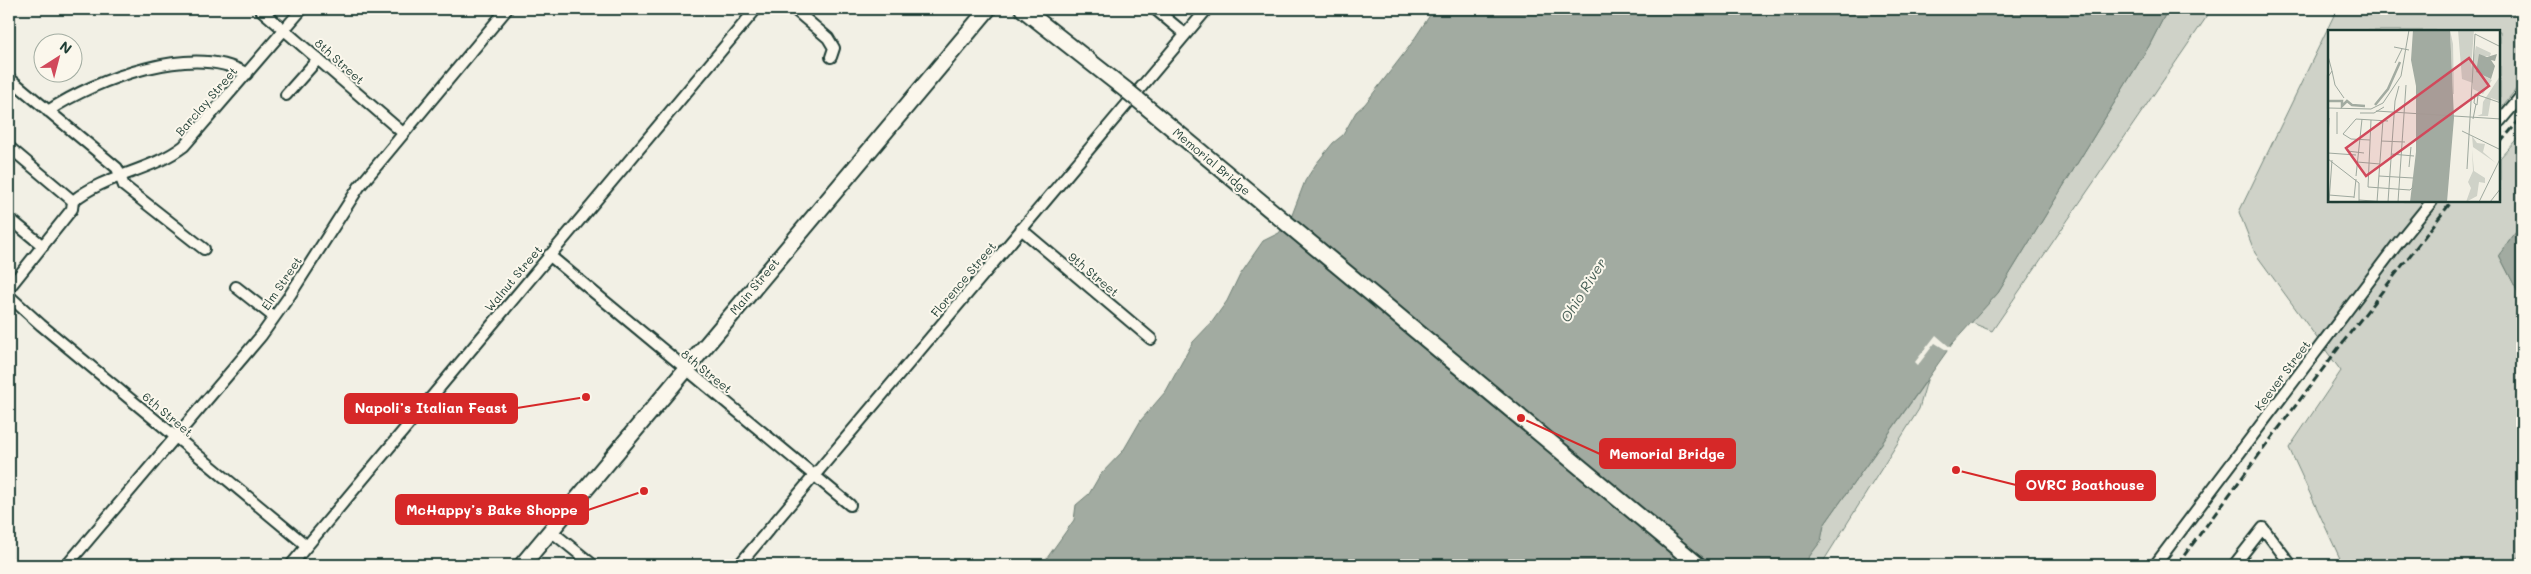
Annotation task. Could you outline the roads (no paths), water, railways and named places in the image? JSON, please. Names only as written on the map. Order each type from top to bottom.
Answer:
[{"type":"main road","points":[[970,9],[970,30]]},
{"type":"main road","name":"Main Street","points":[[522,565],[684,369],[988,9]]},
{"type":"main road","name":"Memorial Bridge","points":[[1024,9],[1126,90],[1698,565]]},
{"type":"street","name":"8th Street","points":[[260,9],[403,133]]},
{"type":"street","name":"Barclay Street","points":[[9,288],[72,209],[73,201],[93,187],[160,162],[184,146],[302,9]]},
{"type":"street","name":"Elm Street","points":[[67,565],[274,317],[344,207],[507,9]]},
{"type":"street","name":"Walnut Street","points":[[291,565],[756,9]]},
{"type":"street","points":[[794,9],[828,38],[834,48],[831,57]]},
{"type":"street","points":[[1155,9],[1185,34]]},
{"type":"street","name":"Florence Street","points":[[739,565],[1207,9]]},
{"type":"street","points":[[286,95],[318,59]]},
{"type":"street","points":[[48,111],[67,98],[122,76],[168,64],[208,61],[235,67],[247,74]]},
{"type":"street","points":[[9,78],[117,168],[124,186],[204,249]]},
{"type":"street","points":[[2501,120],[2522,95]]},
{"type":"street","points":[[10,151],[73,201]]},
{"type":"street","name":"Keever Street","points":[[2155,565],[2398,243],[2431,202]]},
{"type":"street","points":[[9,218],[43,246]]},
{"type":"street","name":"9th Street","points":[[1021,229],[1151,339]]},
{"type":"street","name":"8th Street","points":[[549,255],[850,506]]},
{"type":"street","points":[[236,287],[274,317]]},
{"type":"street","name":"6th Street","points":[[10,301],[307,546]]},
{"type":"street","points":[[2234,565],[2263,528],[2291,565]]},
{"type":"street","points":[[551,531],[593,565]]},
{"type":"water","name":"Ohio River","points":[[1434,9],[2168,9],[2149,46],[1998,293],[1952,344],[1824,525],[1821,541],[1803,565],[1042,565],[1074,520],[1076,505],[1089,494],[1100,475],[1123,451],[1141,420],[1166,391],[1193,342],[1212,322],[1227,301],[1240,274],[1263,241],[1279,233],[1292,215],[1305,181],[1316,164],[1333,143],[1343,135],[1356,112],[1365,104],[1409,47]]},
{"type":"water","points":[[2522,224],[2522,300],[2499,255]]},
{"type":"railway","points":[[2501,142],[2522,117]]},
{"type":"railway","points":[[2177,565],[2340,346],[2451,202]]},
{"type":"place","name":"Napoli’s Italian Feast","points":[[586,397]]},
{"type":"place","name":"Memorial Bridge","points":[[1521,418]]},
{"type":"place","name":"OVRC Boathouse","points":[[1956,470]]},
{"type":"place","name":"McHappy’s Bake Shoppe","points":[[644,491]]}]
